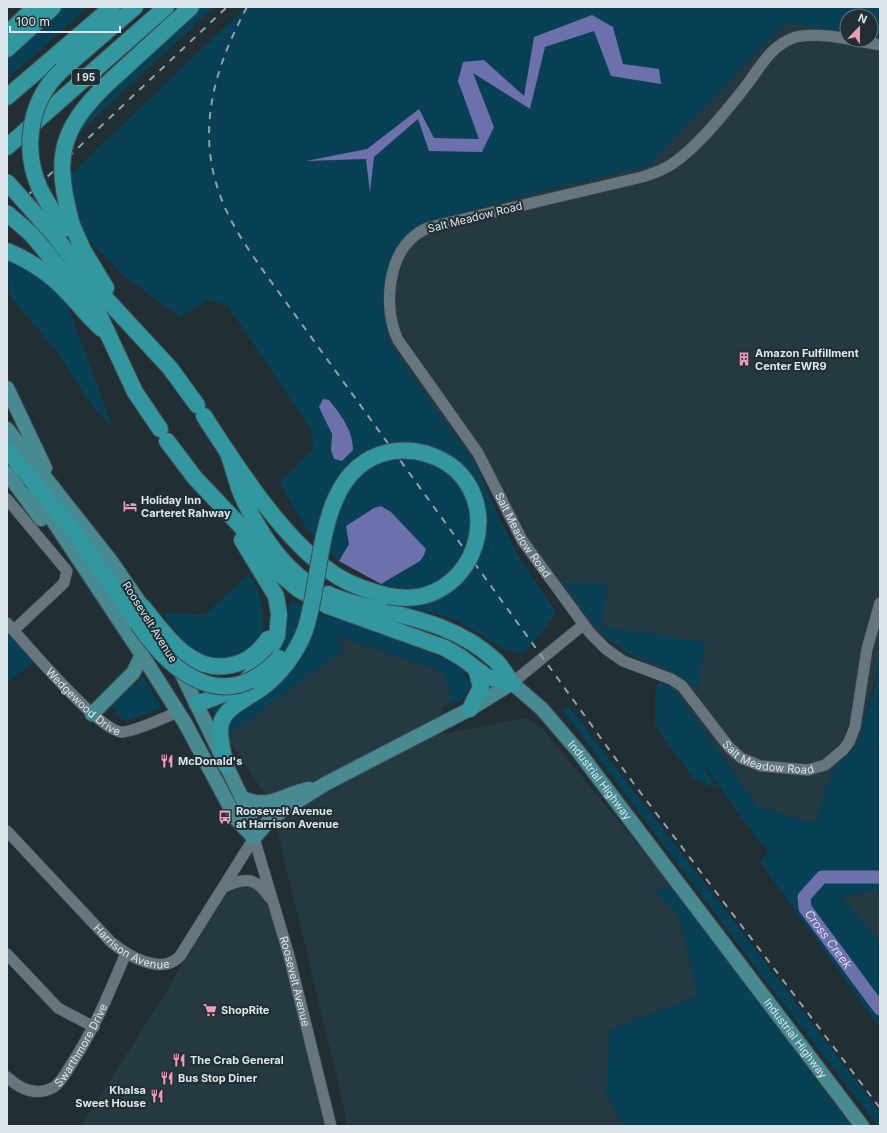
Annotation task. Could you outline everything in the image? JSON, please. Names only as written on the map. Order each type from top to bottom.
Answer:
[{"type":"highway","points":[[7,34],[34,7]]},
{"type":"highway","points":[[7,49],[53,7]]},
{"type":"highway","points":[[7,97],[112,7]]},
{"type":"highway","points":[[135,7],[62,70],[47,86],[38,101],[33,119],[30,146],[35,174],[57,236],[82,298],[106,332],[135,392],[164,435],[195,478],[253,539],[279,573],[308,596],[339,610],[434,644],[455,654],[487,677],[512,683]]},
{"type":"highway","name":"I 95","points":[[7,146],[166,7]]},
{"type":"highway","points":[[57,236],[66,200],[62,171],[66,143],[70,130],[83,108],[108,82],[191,7]]},
{"type":"highway","points":[[7,182],[57,236],[85,276],[134,327],[170,368],[228,453],[288,532],[314,558],[345,580],[367,590],[388,596],[416,597],[438,590],[457,576],[471,557],[478,535],[478,510],[469,486],[457,471],[435,456],[418,451],[391,452],[375,457],[361,466],[345,483],[333,506],[324,532],[290,640],[272,665],[254,678],[239,684],[224,686],[208,684],[190,678],[163,657],[138,624],[76,534],[7,451]]},
{"type":"highway","points":[[7,191],[94,269],[134,327]]},
{"type":"highway","points":[[7,213],[31,234],[57,236]]},
{"type":"highway","points":[[7,251],[32,262],[56,281],[90,319],[106,332]]},
{"type":"highway","points":[[228,453],[244,501],[249,510],[278,555],[304,580],[323,592],[340,599],[428,622],[452,631],[471,642],[497,662],[512,683]]},
{"type":"highway","points":[[197,704],[238,687],[260,666],[274,644],[278,630],[279,605],[273,589],[262,574],[222,506]]},
{"type":"highway","points":[[226,765],[219,736],[222,719],[235,705],[262,688],[279,673],[290,659],[304,633],[317,574],[324,532]]},
{"type":"highway","points":[[143,607],[174,644],[188,657],[211,666],[234,665],[248,659],[259,650],[271,631],[274,616],[272,599],[262,574]]},
{"type":"highway","points":[[470,709],[480,690],[480,678],[476,669]]},
{"type":"main road","points":[[7,388],[55,490]]},
{"type":"main road","name":"Roosevelt Avenue","points":[[7,429],[111,561],[143,607],[172,655],[242,798],[250,816],[254,838]]},
{"type":"main road","name":"Roosevelt Avenue","points":[[7,451],[178,712],[237,820],[254,838]]},
{"type":"main road","points":[[7,473],[81,573],[100,592]]},
{"type":"main road","points":[[92,714],[133,673],[142,655]]},
{"type":"main road","points":[[254,838],[277,814],[321,786],[470,709],[512,683]]},
{"type":"main road","name":"Industrial Highway","points":[[512,683],[542,709],[578,751],[862,1126]]},
{"type":"main road","points":[[178,712],[197,704]]},
{"type":"main road","points":[[242,798],[255,803],[268,803],[296,791],[321,786]]},
{"type":"street","name":"Salt Meadow Road","points":[[880,45],[809,36],[790,39],[772,52],[718,119],[683,155],[668,167],[635,178],[435,226],[417,234],[405,246],[398,256],[393,272],[390,303],[391,322],[395,334],[478,453],[522,540],[584,625],[598,642],[623,661],[672,679],[682,686],[729,748],[740,758],[761,766],[808,770],[820,767],[830,762],[843,750],[852,737],[856,722],[867,649],[880,602]]},
{"type":"street","points":[[7,499],[67,571],[64,583],[10,627]]},
{"type":"street","points":[[512,683],[584,625]]},
{"type":"street","name":"Wedgewood Drive","points":[[10,627],[92,714],[110,728],[125,732],[178,712]]},
{"type":"street","name":"Harrison Avenue","points":[[7,831],[112,942],[126,953],[161,965],[176,961],[183,952],[254,838]]},
{"type":"street","name":"Roosevelt Avenue","points":[[254,838],[288,952],[331,1126]]},
{"type":"street","points":[[224,887],[237,880],[248,880],[256,883],[263,888],[276,910]]},
{"type":"street","name":"Swarthmore Drive","points":[[7,1077],[18,1086],[29,1091],[44,1090],[54,1086],[62,1079],[94,1027],[126,953]]},
{"type":"street","points":[[7,954],[58,1008],[94,1027]]},
{"type":"shaded area","points":[[64,7],[88,7],[7,79],[7,59]]},
{"type":"shaded area","points":[[197,7],[214,7],[73,138],[87,112]]},
{"type":"shaded area","points":[[246,7],[880,7],[880,39],[879,8],[839,8],[839,32],[785,22],[648,166],[544,190],[418,225],[393,253],[385,289],[388,341],[479,471],[500,520],[521,561],[556,612],[538,637],[522,654],[502,648],[455,619],[398,605],[381,584],[420,561],[391,512],[381,506],[374,508],[339,561],[307,530],[280,483],[313,450],[312,431],[227,305],[207,300],[180,317],[124,276],[84,235],[69,176]],"holes":[[[613,27],[623,65],[611,76],[594,31],[545,47],[530,109],[472,72],[494,127],[482,151],[429,151],[419,119],[374,157],[370,190],[367,159],[310,161],[367,149],[419,109],[434,138],[480,139],[458,81],[484,60],[524,96],[534,37]],[[332,404],[349,427],[342,461],[334,459],[331,450]]]},
{"type":"shaded area","points":[[785,22],[839,32],[839,48],[879,48],[880,39],[880,664],[863,721],[859,743],[832,770],[816,823],[759,808],[673,688],[642,661],[598,634],[573,605],[388,341],[385,289],[393,253],[418,225],[544,190],[648,166]]},
{"type":"shaded area","points":[[7,258],[41,275],[66,301],[112,425],[105,420],[87,399],[56,350],[11,298],[7,275]]},
{"type":"shaded area","points":[[248,574],[260,595],[263,632],[245,653],[215,661],[188,647],[162,613],[205,615]]},
{"type":"shaded area","points":[[564,582],[607,584],[602,626],[705,642],[698,689],[667,668],[627,653],[604,635],[589,618]]},
{"type":"shaded area","points":[[291,600],[320,614],[363,627],[458,664],[471,685],[462,700],[442,707],[450,701],[450,688],[441,671],[335,635],[344,649],[226,737],[211,708],[232,698],[277,653]]},
{"type":"shaded area","points":[[7,631],[35,661],[7,682]]},
{"type":"shaded area","points":[[334,635],[441,671],[450,688],[450,701],[442,707],[444,734],[526,718],[542,728],[673,887],[656,890],[681,920],[697,996],[610,1030],[606,1092],[624,1126],[347,1126],[344,1107],[270,801],[226,737],[344,649]]},
{"type":"shaded area","points":[[880,645],[880,890],[841,897],[880,942],[880,1025],[878,1025],[760,862],[769,851],[757,839],[703,763],[716,788],[694,779],[655,726],[655,692],[659,682],[673,688],[759,808],[816,823],[832,770],[859,743],[863,721],[875,687]]},
{"type":"shaded area","points":[[143,676],[161,708],[129,720],[122,720],[116,712],[113,703],[133,682],[136,686]]},
{"type":"shaded area","points":[[568,705],[880,1112],[880,1126],[878,1126],[773,990],[563,711]]},
{"type":"shaded area","points":[[248,880],[276,910],[331,1126],[81,1126],[168,989],[224,887]]},
{"type":"shaded area","points":[[673,887],[851,1126],[624,1126],[606,1092],[610,1030],[697,996],[681,920],[655,890]]},
{"type":"shaded area","points":[[880,890],[880,942],[841,897]]},
{"type":"water","points":[[592,15],[613,27],[623,64],[659,69],[661,84],[611,76],[594,31],[545,47],[530,109],[473,73],[494,127],[482,152],[429,151],[418,119],[374,157],[370,193],[366,159],[306,161],[367,149],[419,109],[434,138],[479,139],[458,81],[463,62],[484,60],[524,96],[534,37]]},
{"type":"water","points":[[323,399],[329,400],[349,429],[353,450],[342,461],[334,459],[331,450],[332,434],[319,407]]},
{"type":"water","points":[[381,506],[391,512],[426,549],[420,561],[381,584],[339,561],[349,544],[346,526],[374,508]]},
{"type":"waterway","name":"Cross Creek","points":[[880,877],[822,877],[804,897],[805,908],[880,1009]]},
{"type":"railway","points":[[7,215],[227,7]]},
{"type":"railway","points":[[247,7],[223,60],[215,86],[210,113],[209,140],[212,167],[220,194],[236,229],[267,276],[634,784],[880,1108]]},
{"type":"place","name":"Amazon Fulfillment Center EWR9","points":[[744,359]]},
{"type":"place","name":"Holiday Inn Carteret Rahway","points":[[130,506]]},
{"type":"place","name":"McDonald's","points":[[167,761]]},
{"type":"place","name":"Roosevelt Avenue at Harrison Avenue","points":[[225,817]]},
{"type":"place","name":"ShopRite","points":[[210,1010]]},
{"type":"place","name":"The Crab General","points":[[179,1060]]},
{"type":"place","name":"Bus Stop Diner","points":[[167,1078]]},
{"type":"place","name":"Khalsa Sweet House","points":[[157,1096]]}]
